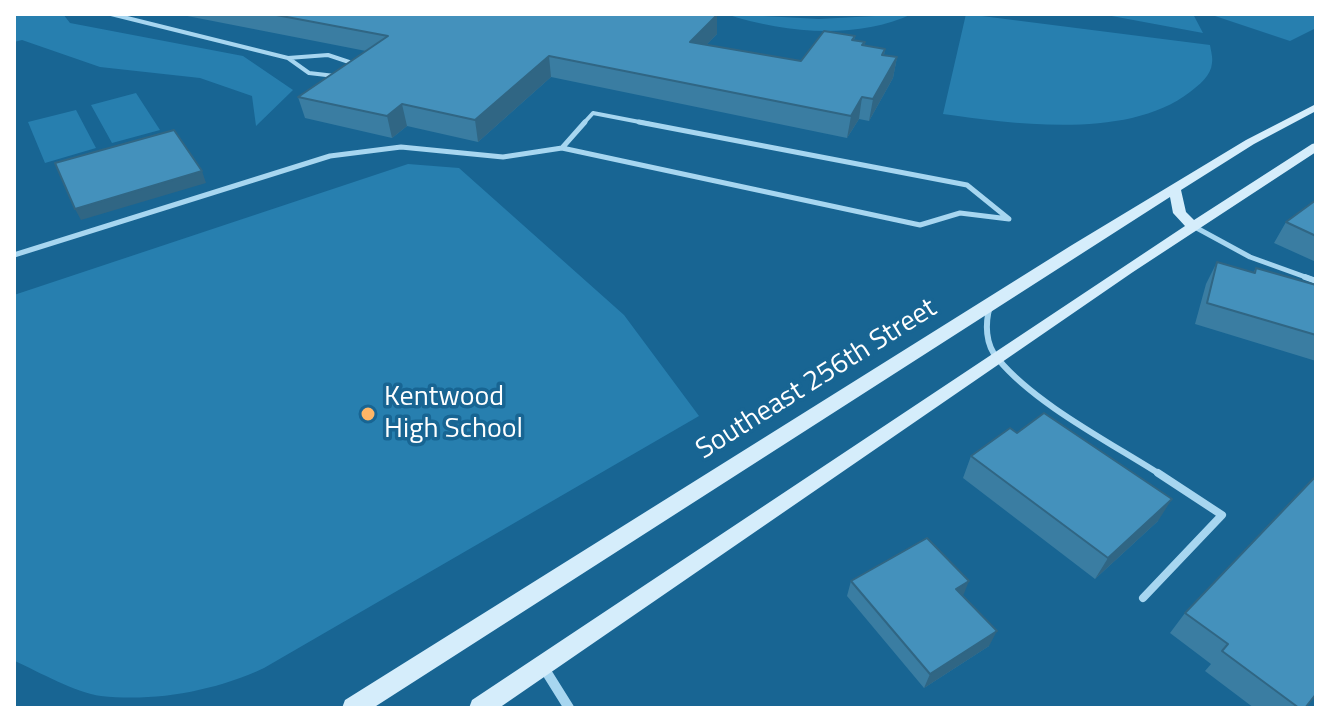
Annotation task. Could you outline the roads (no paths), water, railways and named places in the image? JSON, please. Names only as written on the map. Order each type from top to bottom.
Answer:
[{"type":"main road","name":"Southeast 256th Street","points":[[353,708],[1174,188],[1316,107]]},
{"type":"main road","points":[[480,708],[996,358],[1316,147]]},
{"type":"main road","points":[[1174,188],[1180,213],[1193,226]]},
{"type":"street","points":[[541,664],[569,708]]},
{"type":"lane","points":[[111,14],[288,58],[328,55],[349,62],[349,68],[343,74],[314,76],[299,69],[288,58]]},
{"type":"lane","points":[[14,255],[330,156],[401,147],[503,157],[562,148],[920,225],[960,213],[1009,219],[967,185],[593,113],[562,148]]},
{"type":"lane","points":[[1193,226],[1250,257],[1316,281]]},
{"type":"lane","points":[[990,303],[986,320],[988,338],[996,358],[1043,399],[1222,515],[1143,598]]},
{"type":"place","name":"Kentwood High School","points":[[368,414]]}]
